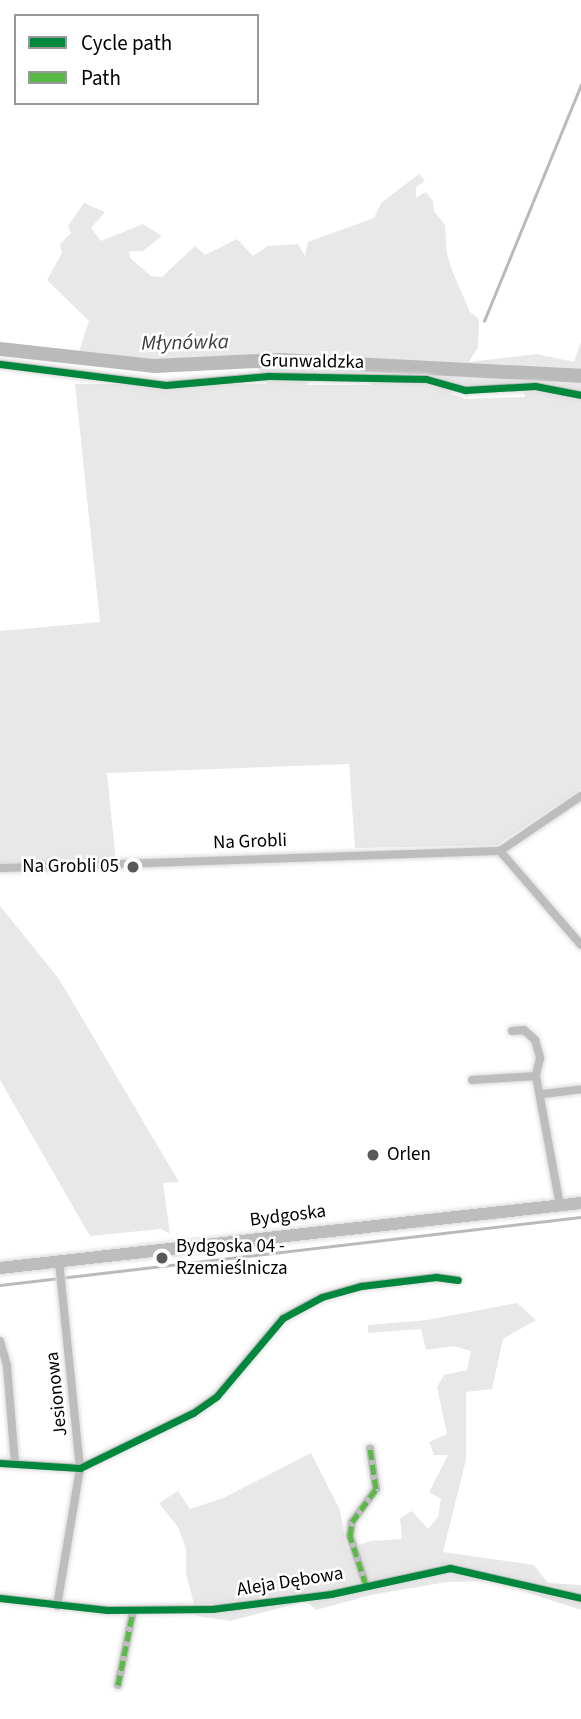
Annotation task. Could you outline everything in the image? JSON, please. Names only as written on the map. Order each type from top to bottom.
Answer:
[{"type":"main road","name":"Bydgoska","points":[[0,1268],[581,1203]]},
{"type":"street","name":"Grunwaldzka","points":[[0,364],[166,384],[269,376],[426,379],[465,390],[535,386],[581,395]]},
{"type":"street","points":[[581,796],[500,851],[581,945]]},
{"type":"street","name":"Na Grobli","points":[[0,868],[500,851]]},
{"type":"street","points":[[512,1031],[524,1030],[535,1040],[540,1058],[536,1076],[543,1094],[560,1205]]},
{"type":"street","points":[[472,1080],[536,1076]]},
{"type":"street","points":[[543,1094],[581,1089]]},
{"type":"street","name":"Jesionowa","points":[[57,1606],[80,1468],[59,1262]]},
{"type":"street","points":[[0,1463],[80,1468],[206,1405],[283,1318],[302,1306],[361,1286],[436,1277],[458,1280]]},
{"type":"street","points":[[0,1342],[7,1366],[15,1464]]},
{"type":"street","points":[[366,1584],[350,1536],[352,1522],[376,1489],[370,1448]]},
{"type":"street","name":"Aleja Dębowa","points":[[0,1598],[57,1606],[133,1611],[212,1609],[331,1594],[366,1584],[450,1568],[581,1598]]},
{"type":"street","points":[[118,1685],[133,1611]]},
{"type":"shaded area","points":[[419,174],[425,181],[416,187],[416,198],[426,192],[433,201],[434,211],[445,225],[447,254],[453,273],[470,312],[479,319],[478,347],[469,362],[537,354],[574,362],[581,342],[581,789],[497,845],[355,848],[349,764],[107,773],[116,862],[0,867],[0,631],[100,622],[75,384],[267,384],[257,366],[146,371],[75,363],[89,321],[47,280],[62,253],[60,244],[71,233],[68,226],[84,203],[105,212],[91,228],[101,241],[143,224],[162,236],[143,251],[129,251],[130,258],[151,276],[162,277],[195,246],[205,255],[237,239],[253,256],[268,246],[298,244],[305,256],[308,242],[374,218],[381,203]],"holes":[[[367,376],[371,385],[305,385],[316,377]],[[503,385],[524,392],[525,397],[465,399],[450,393]]]},
{"type":"shaded area","points":[[0,906],[59,979],[179,1182],[163,1183],[170,1234],[161,1229],[90,1236],[0,1080]]},
{"type":"shaded area","points":[[517,1303],[536,1320],[503,1339],[492,1389],[466,1392],[466,1460],[443,1552],[534,1565],[548,1583],[581,1585],[581,1610],[493,1581],[447,1582],[371,1595],[316,1610],[306,1601],[230,1621],[197,1616],[186,1574],[186,1549],[178,1527],[159,1503],[178,1491],[190,1509],[223,1498],[311,1453],[340,1510],[347,1549],[371,1541],[402,1539],[400,1518],[412,1511],[428,1529],[438,1517],[441,1499],[429,1492],[448,1455],[434,1455],[429,1442],[447,1434],[437,1387],[444,1375],[467,1370],[471,1351],[454,1346],[426,1350],[421,1329],[368,1333],[368,1325],[427,1320]]},
{"type":"waterway","points":[[484,321],[581,85]]},
{"type":"waterway","name":"Młynówka","points":[[0,349],[155,366],[278,360],[581,376]]},
{"type":"waterway","points":[[0,1285],[581,1217]]},
{"type":"marked path","points":[[366,1585],[350,1536],[352,1522],[376,1489],[370,1448]]},
{"type":"marked path","points":[[118,1685],[133,1611]]},
{"type":"cycle path","points":[[0,364],[166,385],[269,376],[426,379],[465,390],[535,386],[581,395]]},
{"type":"cycle path","points":[[0,1463],[80,1468],[193,1413],[217,1396],[283,1318],[322,1297],[361,1286],[436,1277],[458,1280]]},
{"type":"cycle path","points":[[0,1598],[107,1610],[212,1609],[331,1594],[450,1568],[581,1598]]},
{"type":"place","name":"Na Grobli 05","points":[[133,867]]},
{"type":"place","name":"Orlen","points":[[373,1155]]},
{"type":"place","name":"Bydgoska 04 - Rzemieślnicza","points":[[162,1258]]}]
